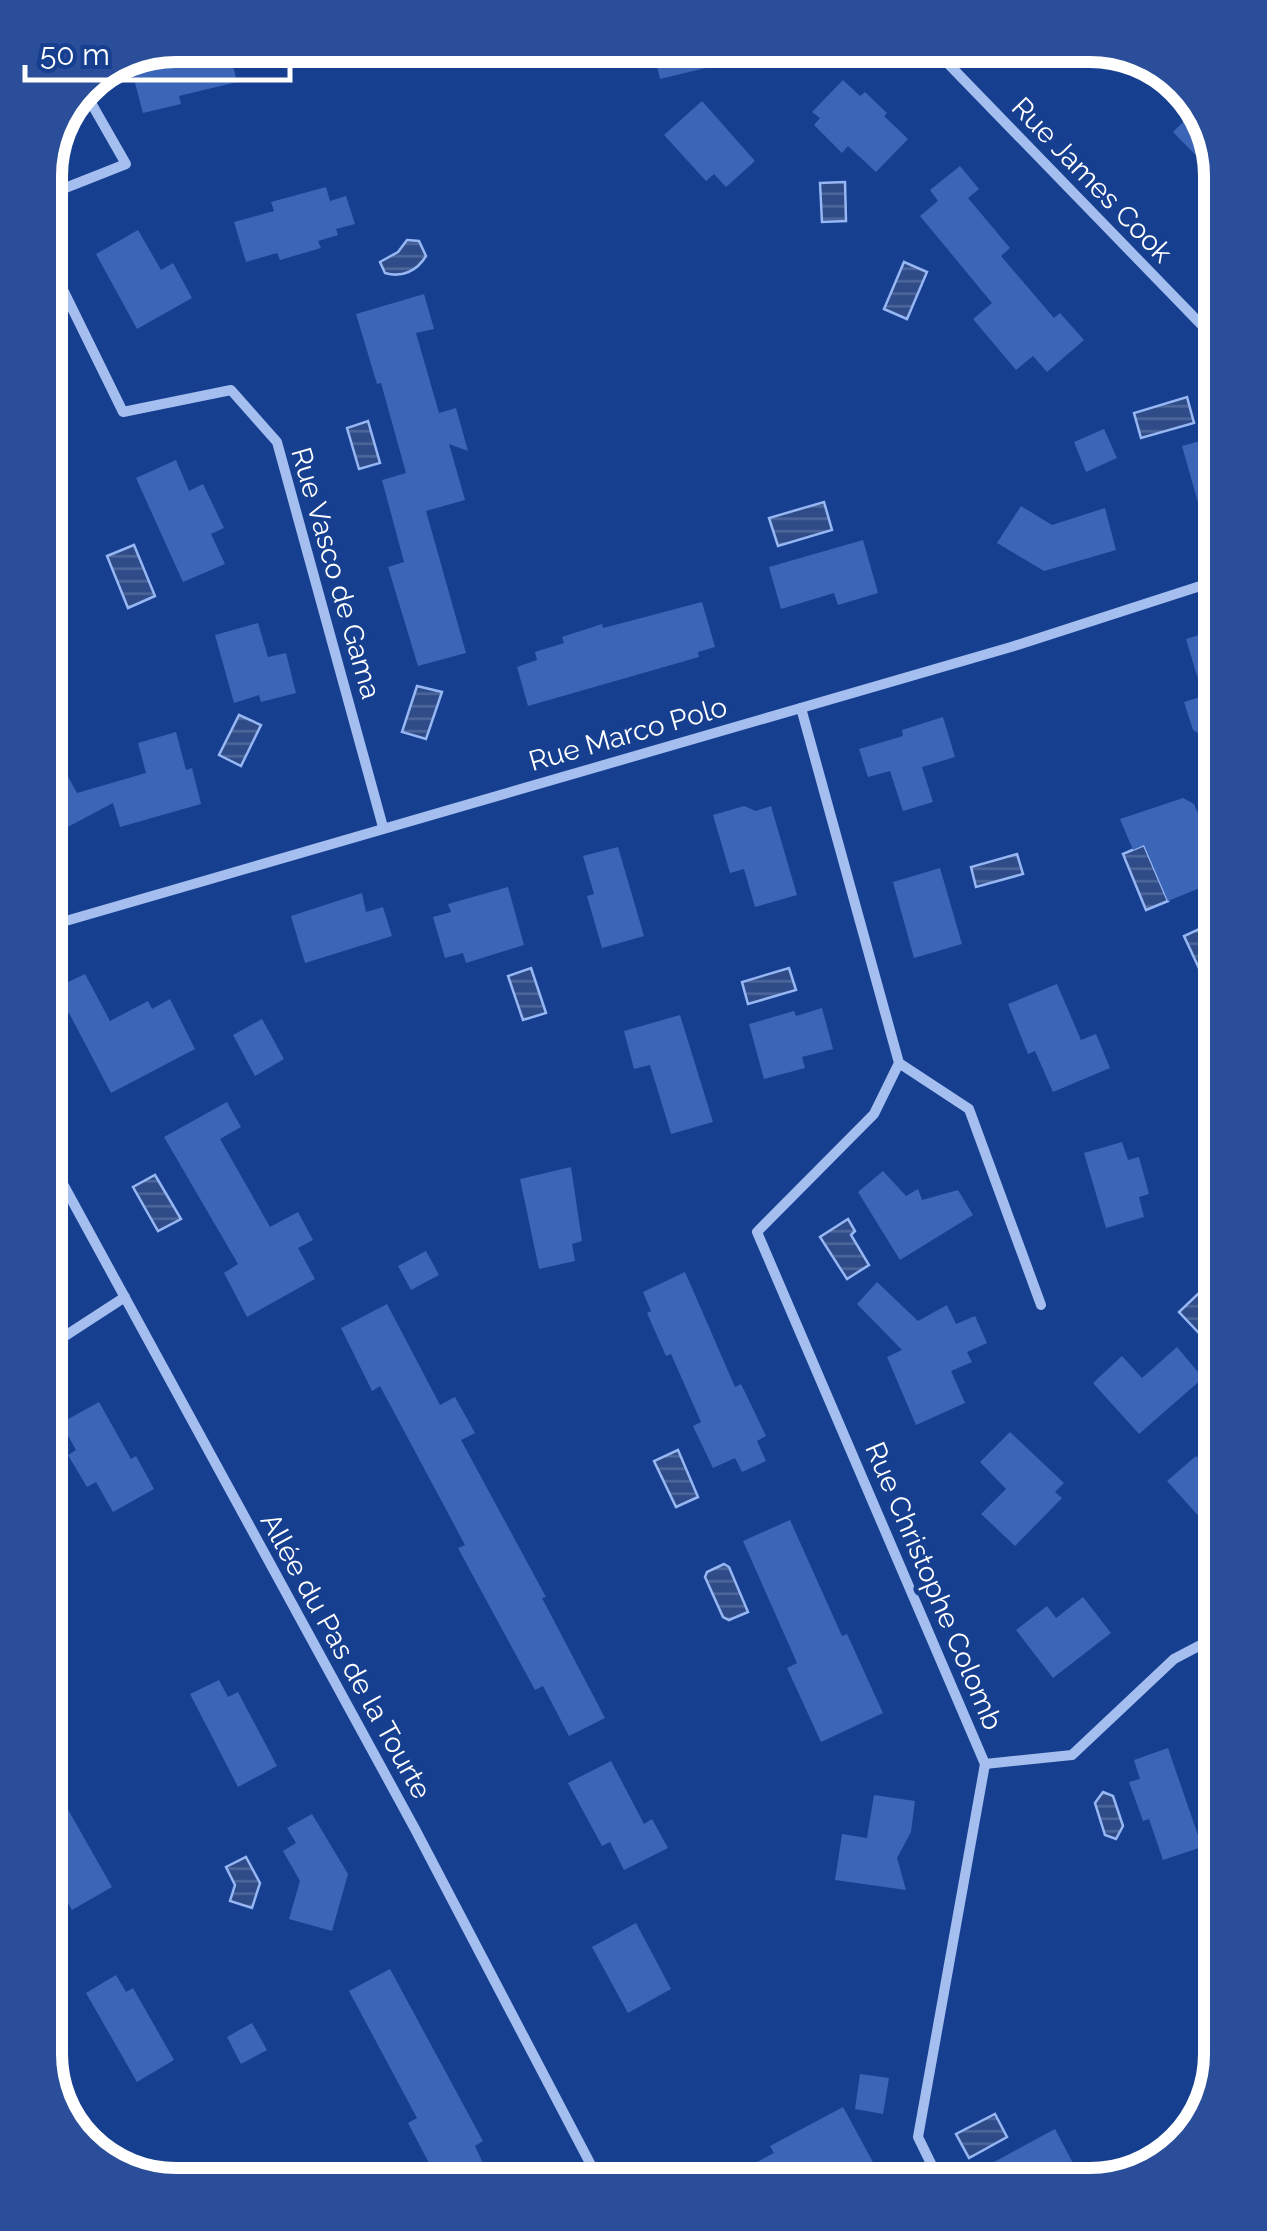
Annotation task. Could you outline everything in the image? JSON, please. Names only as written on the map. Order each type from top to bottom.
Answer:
[{"type":"street","name":"Rue James Cook","points":[[947,63],[1204,327]]},
{"type":"street","points":[[63,189],[126,164],[91,102]]},
{"type":"street","name":"Rue Vasco de Gama","points":[[63,289],[124,412],[231,390],[277,442],[384,827]]},
{"type":"street","name":"Rue Marco Polo","points":[[63,922],[1011,648],[1204,585]]},
{"type":"street","points":[[800,708],[899,1063],[968,1109],[1041,1305]]},
{"type":"street","name":"Rue Christophe Colomb","points":[[899,1063],[874,1114],[757,1232],[986,1764],[918,2138],[933,2168]]},
{"type":"street","name":"Allée du Pas de la Tourte","points":[[63,1183],[461,1915],[593,2168]]},
{"type":"street","points":[[63,1337],[125,1297]]},
{"type":"street","points":[[986,1764],[1072,1756],[1174,1660],[1204,1644]]},
{"type":"water","points":[[845,182],[846,221],[822,222],[820,183]]},
{"type":"water","points":[[407,240],[419,241],[426,256],[408,272],[385,273],[380,262],[398,252]]},
{"type":"water","points":[[904,262],[927,272],[907,319],[884,309]]},
{"type":"water","points":[[1187,397],[1194,423],[1141,438],[1134,413]]},
{"type":"water","points":[[368,421],[380,463],[359,469],[347,428]]},
{"type":"water","points":[[824,502],[832,530],[778,546],[769,518]]},
{"type":"water","points":[[134,545],[155,596],[128,608],[107,556]]},
{"type":"water","points":[[417,686],[442,692],[426,739],[402,732]]},
{"type":"water","points":[[239,715],[261,725],[241,766],[219,755]]},
{"type":"water","points":[[1144,845],[1168,901],[1146,910],[1123,854]]},
{"type":"water","points":[[1017,854],[1023,874],[976,887],[971,867]]},
{"type":"water","points":[[1204,927],[1204,979],[1184,936]]},
{"type":"water","points":[[531,968],[546,1013],[523,1020],[508,976]]},
{"type":"water","points":[[789,968],[796,990],[748,1004],[742,982]]},
{"type":"water","points":[[155,1175],[181,1219],[158,1231],[133,1187]]},
{"type":"water","points":[[848,1219],[855,1231],[851,1235],[869,1265],[847,1279],[820,1237]]},
{"type":"water","points":[[1200,1292],[1204,1297],[1204,1338],[1179,1312]]},
{"type":"water","points":[[678,1450],[698,1497],[676,1507],[654,1461]]},
{"type":"water","points":[[724,1564],[729,1567],[748,1612],[729,1620],[723,1617],[705,1577]]},
{"type":"water","points":[[1103,1792],[1113,1796],[1123,1826],[1116,1839],[1105,1835],[1095,1803]]},
{"type":"water","points":[[246,1857],[260,1883],[252,1908],[230,1901],[235,1885],[226,1867]]},
{"type":"water","points":[[995,2114],[1007,2137],[969,2158],[956,2134]]},
{"type":"building","points":[[177,62],[232,62],[237,82],[179,96],[181,104],[143,113],[132,72]]},
{"type":"building","points":[[656,63],[728,63],[660,79]]},
{"type":"building","points":[[843,80],[860,96],[865,92],[908,139],[876,172],[848,146],[842,153],[814,125],[820,118],[812,112]]},
{"type":"building","points":[[702,101],[755,161],[726,187],[714,174],[706,181],[664,135]]},
{"type":"building","points":[[1188,117],[1203,162],[1173,132]]},
{"type":"building","points":[[960,166],[979,189],[968,198],[1010,248],[1001,256],[1054,318],[1060,313],[1084,340],[1047,372],[1033,356],[1016,370],[973,319],[992,303],[920,216],[938,201],[930,190]]},
{"type":"building","points":[[326,187],[330,201],[346,196],[355,224],[336,229],[338,235],[318,241],[321,248],[280,260],[277,253],[246,262],[234,222],[274,211],[271,202]]},
{"type":"building","points":[[138,230],[161,270],[173,263],[192,298],[137,329],[96,254]]},
{"type":"building","points":[[424,294],[434,329],[416,333],[439,413],[456,408],[468,451],[449,444],[465,500],[426,511],[466,653],[418,666],[388,567],[404,562],[382,480],[406,473],[381,383],[377,384],[356,314]]},
{"type":"building","points":[[1104,429],[1117,458],[1086,472],[1074,442]]},
{"type":"building","points":[[1204,440],[1204,524],[1182,446]]},
{"type":"building","points":[[176,460],[189,491],[203,484],[224,528],[211,534],[225,564],[183,582],[136,478]]},
{"type":"building","points":[[1021,506],[1052,525],[1105,508],[1116,550],[1044,571],[997,543]]},
{"type":"building","points":[[863,540],[878,593],[838,605],[834,593],[781,609],[769,567]]},
{"type":"building","points":[[702,602],[715,647],[698,652],[699,657],[528,706],[517,667],[537,660],[535,652],[564,643],[562,637],[602,624],[603,628]]},
{"type":"building","points":[[258,623],[268,657],[286,653],[296,693],[261,702],[259,695],[234,703],[215,635]]},
{"type":"building","points":[[1204,634],[1204,737],[1193,730],[1184,702],[1203,696],[1186,639]]},
{"type":"building","points":[[943,717],[955,757],[922,767],[933,802],[903,811],[890,771],[868,777],[859,749],[903,736],[902,730]]},
{"type":"building","points":[[176,732],[186,770],[192,768],[201,804],[120,827],[113,803],[63,829],[63,767],[77,793],[146,773],[138,743]]},
{"type":"building","points":[[1183,798],[1194,804],[1204,828],[1204,886],[1168,901],[1144,845],[1133,850],[1120,819]]},
{"type":"building","points":[[744,806],[756,811],[771,806],[797,895],[755,907],[744,869],[730,873],[713,815]]},
{"type":"building","points":[[618,847],[644,936],[602,948],[587,896],[594,894],[583,856]]},
{"type":"building","points":[[940,868],[962,944],[914,958],[893,882]]},
{"type":"building","points":[[508,887],[524,945],[466,963],[463,953],[445,958],[433,917],[451,912],[448,904]]},
{"type":"building","points":[[362,893],[366,912],[383,907],[392,936],[305,963],[291,916]]},
{"type":"building","points":[[85,974],[110,1021],[148,1001],[152,1009],[170,999],[195,1049],[111,1093],[69,1013],[63,1016],[63,984]]},
{"type":"building","points":[[1057,984],[1081,1040],[1096,1034],[1110,1068],[1053,1092],[1035,1051],[1028,1054],[1008,1004]]},
{"type":"building","points":[[822,1008],[833,1049],[802,1057],[805,1068],[764,1079],[749,1024],[794,1011],[796,1016]]},
{"type":"building","points":[[680,1015],[713,1122],[671,1134],[650,1065],[634,1069],[624,1031]]},
{"type":"building","points":[[262,1019],[284,1059],[255,1076],[233,1035]]},
{"type":"building","points":[[227,1102],[241,1127],[220,1139],[270,1227],[298,1212],[313,1240],[298,1248],[315,1279],[247,1317],[224,1273],[238,1264],[164,1137]]},
{"type":"building","points":[[1122,1142],[1128,1160],[1139,1157],[1149,1194],[1139,1197],[1144,1217],[1106,1228],[1084,1153]]},
{"type":"building","points":[[571,1167],[582,1241],[572,1244],[575,1261],[539,1269],[520,1179]]},
{"type":"building","points":[[883,1171],[906,1196],[918,1189],[922,1200],[958,1190],[973,1215],[900,1260],[858,1192]]},
{"type":"building","points":[[426,1251],[439,1275],[411,1290],[398,1266]]},
{"type":"building","points":[[685,1272],[735,1387],[741,1384],[766,1436],[757,1441],[766,1461],[742,1472],[735,1458],[713,1468],[693,1426],[701,1422],[671,1354],[666,1356],[647,1313],[651,1311],[643,1292]]},
{"type":"building","points":[[877,1282],[918,1321],[947,1305],[956,1324],[975,1316],[987,1343],[967,1352],[972,1362],[951,1371],[965,1403],[916,1425],[887,1357],[902,1350],[857,1304]]},
{"type":"building","points":[[387,1304],[440,1405],[455,1397],[475,1433],[461,1440],[546,1597],[542,1598],[605,1718],[569,1736],[543,1686],[535,1690],[458,1548],[465,1545],[380,1386],[372,1391],[341,1328]]},
{"type":"building","points":[[1177,1347],[1203,1378],[1139,1434],[1093,1383],[1122,1356],[1142,1378]]},
{"type":"building","points":[[99,1402],[131,1459],[136,1456],[154,1489],[113,1512],[96,1482],[87,1487],[68,1455],[76,1450],[63,1422]]},
{"type":"building","points":[[1010,1432],[1064,1483],[1055,1492],[1062,1498],[1015,1546],[981,1514],[1006,1489],[980,1462]]},
{"type":"building","points":[[1196,1456],[1200,1460],[1204,1457],[1204,1522],[1167,1481]]},
{"type":"building","points":[[790,1520],[842,1636],[847,1634],[883,1713],[821,1742],[787,1668],[797,1663],[743,1541]]},
{"type":"building","points":[[1083,1597],[1111,1633],[1053,1678],[1016,1630],[1047,1606],[1056,1618]]},
{"type":"building","points":[[219,1680],[228,1697],[238,1692],[277,1766],[238,1787],[190,1694]]},
{"type":"building","points":[[1168,1748],[1202,1847],[1163,1860],[1149,1819],[1143,1821],[1129,1782],[1140,1779],[1134,1760]]},
{"type":"building","points":[[611,1761],[644,1824],[652,1819],[668,1848],[624,1870],[610,1842],[602,1846],[568,1783]]},
{"type":"building","points":[[874,1795],[915,1801],[911,1832],[897,1858],[906,1890],[835,1880],[842,1834],[867,1838]]},
{"type":"building","points":[[66,1806],[112,1887],[72,1910],[63,1895]]},
{"type":"building","points":[[312,1814],[348,1874],[332,1931],[289,1919],[300,1881],[283,1851],[296,1843],[287,1828]]},
{"type":"building","points":[[636,1923],[671,1989],[628,2013],[592,1947]]},
{"type":"building","points":[[390,1969],[483,2141],[475,2146],[485,2168],[432,2168],[408,2123],[417,2118],[349,1991]]},
{"type":"building","points":[[116,1975],[126,1992],[133,1988],[174,2060],[137,2082],[86,1993]]},
{"type":"building","points":[[252,2023],[267,2050],[241,2064],[227,2037]]},
{"type":"building","points":[[860,2074],[889,2078],[883,2114],[855,2109]]},
{"type":"building","points":[[843,2107],[874,2164],[867,2168],[753,2168],[751,2165],[774,2153],[770,2146]]},
{"type":"building","points":[[1055,2129],[1076,2168],[997,2168],[994,2162]]}]
